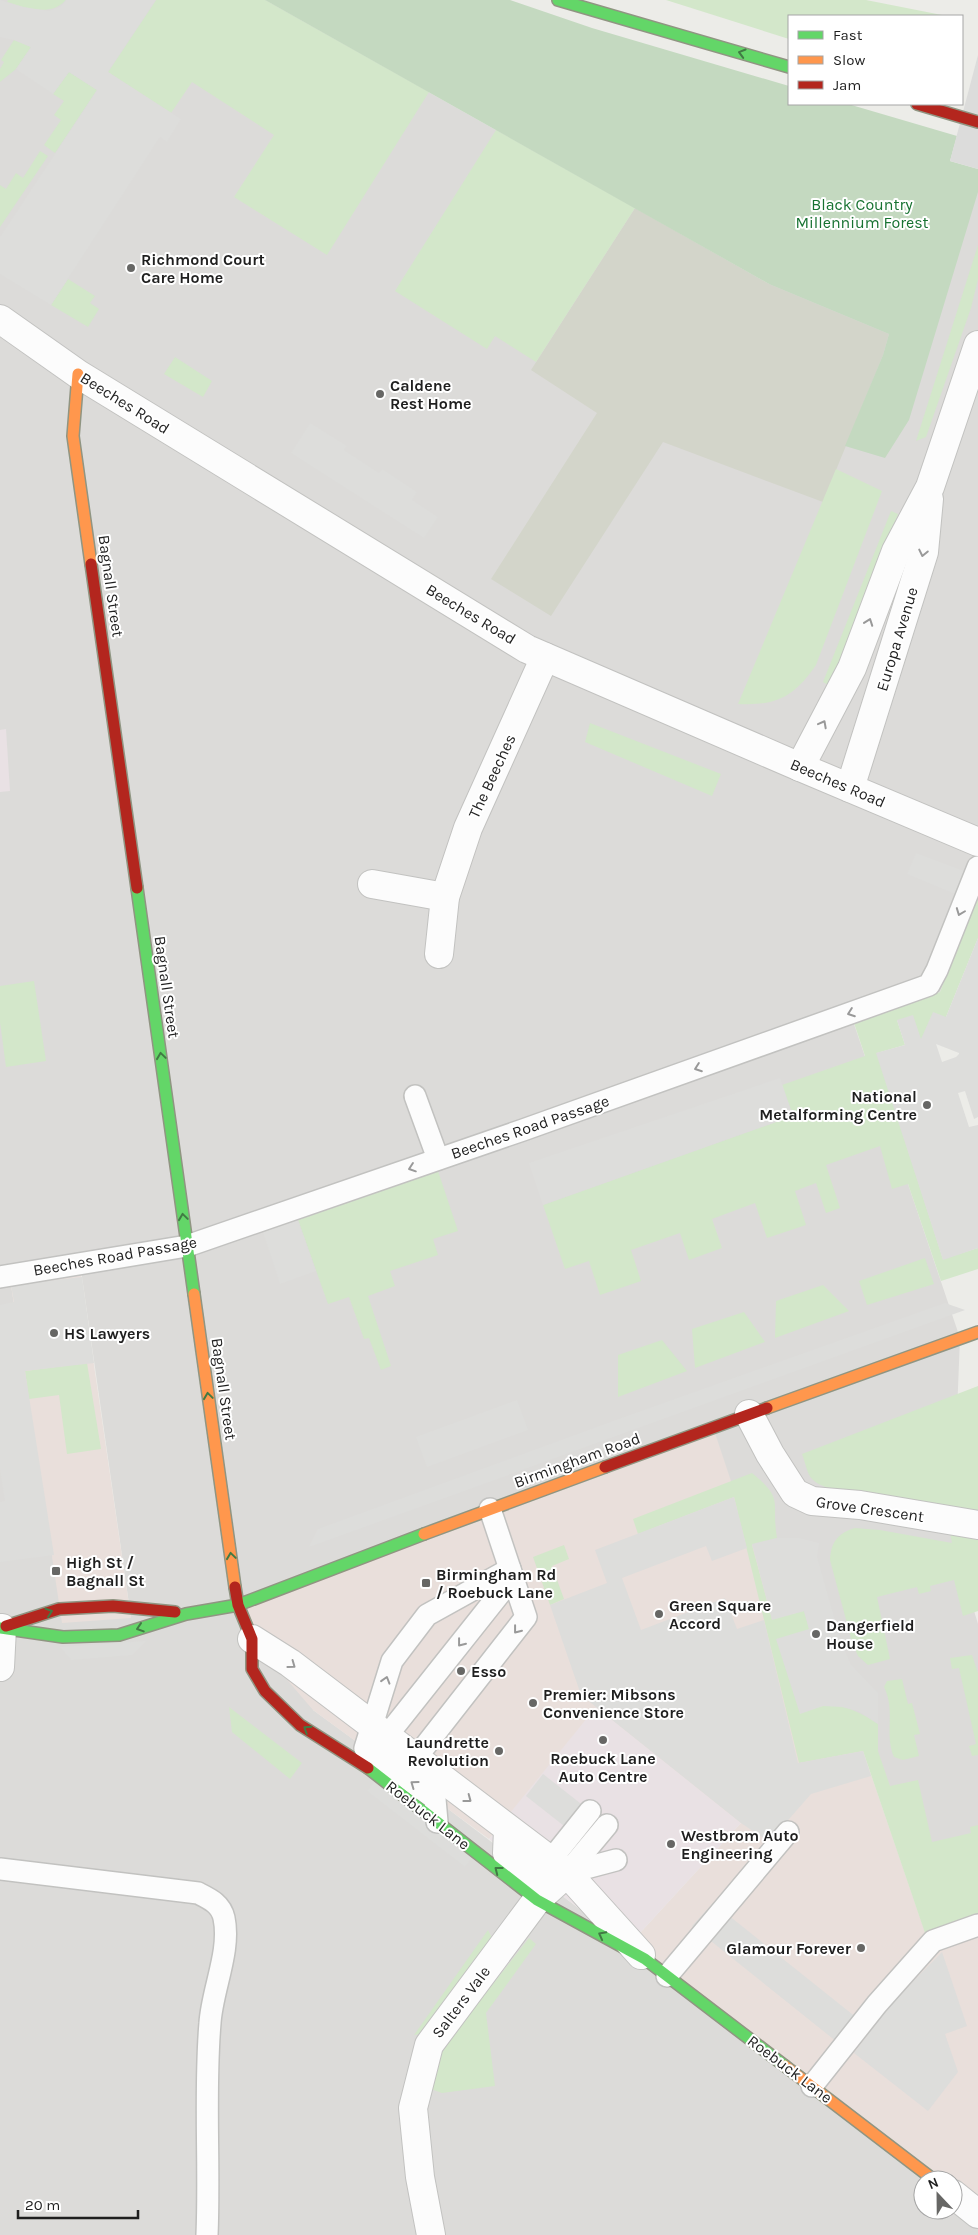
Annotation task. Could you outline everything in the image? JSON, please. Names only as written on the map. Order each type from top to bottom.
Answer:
[{"type":"main road","points":[[558,0],[788,67]]},
{"type":"main road","points":[[921,105],[978,122]]},
{"type":"main road","name":"Bagnall Street","points":[[78,374],[73,436],[238,1605]]},
{"type":"main road","name":"Birmingham Road","points":[[1,1628],[64,1637],[119,1635],[186,1614],[238,1605],[490,1509],[978,1332]]},
{"type":"main road","name":"Roebuck Lane","points":[[238,1605],[252,1639],[252,1669],[265,1691],[300,1725],[367,1767],[537,1900],[645,1959],[921,2170]]},
{"type":"main road","name":"Birmingham Road","points":[[1,1628],[59,1609],[113,1606],[186,1614]]},
{"type":"street","name":"Beeches Road","points":[[2,324],[78,374],[527,649],[800,768],[978,842]]},
{"type":"street","name":"Europa Avenue","points":[[800,768],[852,668],[896,551],[930,487],[978,345]]},
{"type":"street","name":"Europa Avenue","points":[[850,788],[924,552],[930,487]]},
{"type":"street","name":"The Beeches","points":[[439,954],[445,897],[468,828],[545,657]]},
{"type":"street","points":[[372,884],[445,897]]},
{"type":"street","name":"Grove Crescent","points":[[749,1414],[770,1454],[795,1493],[812,1501],[860,1505],[978,1525]]},
{"type":"street","points":[[0,1668],[1,1628]]},
{"type":"street","name":"Roebuck Lane","points":[[252,1639],[290,1663],[559,1867],[645,1959]]},
{"type":"street","points":[[508,1830],[507,1853],[540,1879],[537,1900]]},
{"type":"street","name":"Salters Vale","points":[[431,2235],[420,2177],[413,2108],[428,2045],[537,1900],[559,1867]]},
{"type":"street","points":[[963,2202],[978,2214]]},
{"type":"lane","name":"Beeches Road Passage","points":[[0,1278],[187,1246],[929,985],[937,970],[978,867]]},
{"type":"lane","points":[[416,1096],[438,1159]]},
{"type":"lane","points":[[415,1759],[526,1617],[490,1509]]},
{"type":"lane","points":[[379,1732],[392,1661],[426,1616],[512,1573]]},
{"type":"lane","points":[[437,1822],[435,1799],[365,1748],[512,1573]]},
{"type":"lane","points":[[559,1867],[590,1811]]},
{"type":"lane","points":[[559,1867],[607,1825]]},
{"type":"lane","points":[[667,1976],[788,1832]]},
{"type":"lane","points":[[559,1867],[616,1860]]},
{"type":"lane","points":[[0,1869],[198,1893],[216,1903],[224,1917],[225,1939],[210,2021],[207,2087],[209,2184],[207,2235]]},
{"type":"lane","points":[[812,2086],[878,2004],[933,1941],[978,1926]]},
{"type":"shaded area","points":[[0,0],[265,0],[769,284],[978,181],[978,894],[940,992],[854,1024],[960,1338],[952,1538],[978,1624],[978,1914],[863,1751],[731,1481],[313,1710],[435,1799],[628,1946],[913,2172],[913,2220],[963,2220],[963,2212],[978,2214],[978,2235],[0,2235]],"holes":[[[79,1264],[131,1618],[54,1555],[11,1285]]]},
{"type":"shaded area","name":"Richmond Court Care Home","points":[[0,0],[23,7],[49,11],[60,7],[66,0],[156,0],[108,72],[181,119],[167,142],[160,137],[51,305],[0,274],[0,237],[97,90],[69,72],[53,94],[16,69],[31,47],[0,37]]},
{"type":"shaded area","points":[[635,208],[769,284],[889,334],[883,355],[823,502],[663,442],[551,616],[491,579],[597,413],[531,370]]},
{"type":"shaded area","points":[[310,423],[347,446],[344,450],[379,473],[382,469],[417,492],[412,500],[438,517],[424,538],[291,453]]},
{"type":"shaded area","points":[[6,729],[10,791],[0,792],[0,730]]},
{"type":"shaded area","points":[[916,853],[964,871],[955,894],[907,874]]},
{"type":"shaded area","name":"National Metalforming Centre","points":[[978,938],[978,1117],[974,1119],[965,1091],[958,1093],[969,1127],[978,1125],[978,1248],[943,1260],[876,1053],[905,1045],[897,1020],[913,1015],[921,1039],[933,1012],[946,1017]],"holes":[[[936,1044],[959,1053],[956,1057],[942,1062]]]},
{"type":"shaded area","points":[[780,1078],[793,1116],[543,1205],[529,1163]]},
{"type":"shaded area","points":[[298,1220],[316,1271],[280,1284],[263,1232]]},
{"type":"shaded area","points":[[79,1263],[131,1618],[62,1623],[11,1285]]},
{"type":"shaded area","points":[[82,1277],[94,1363],[25,1371],[54,1555],[0,1562],[0,1502],[5,1501],[0,1470],[0,1305],[14,1302],[11,1285]]},
{"type":"shaded area","points":[[945,1303],[965,1310],[309,1547],[318,1529]]},
{"type":"shaded area","points":[[517,1400],[528,1430],[427,1467],[416,1437]]},
{"type":"shaded area","points":[[713,1427],[731,1481],[863,1751],[925,1932],[978,1914],[978,2214],[963,2202],[963,2170],[921,2170],[628,1946],[741,1823],[526,1796],[489,1839],[313,1710],[252,1639],[238,1605]]},
{"type":"shaded area","points":[[734,1497],[747,1548],[712,1561],[706,1546],[622,1578],[641,1630],[725,1598],[737,1629],[764,1620],[798,1763],[863,1751],[871,1776],[811,1794],[769,1842],[741,1823],[581,1695],[550,1605],[607,1583],[595,1550]]},
{"type":"shaded area","name":"Dangerfield House","points":[[777,1538],[799,1538],[819,1543],[817,1557],[841,1642],[851,1665],[878,1693],[878,1724],[858,1711],[842,1707],[823,1706],[800,1714],[776,1639],[809,1629],[804,1611],[772,1620],[752,1544]]},
{"type":"shaded area","points":[[146,1641],[132,1655],[71,1660],[60,1647]]},
{"type":"shaded area","points":[[596,1707],[741,1823],[628,1946],[489,1839]]},
{"type":"shaded area","points":[[543,1774],[585,1807],[568,1829],[526,1796]]},
{"type":"shaded area","points":[[374,1782],[472,1858],[465,1867],[367,1791]]},
{"type":"shaded area","points":[[713,1903],[857,2018],[837,2042],[692,1926]]},
{"type":"shaded area","points":[[942,1952],[967,2026],[945,2034],[958,2072],[928,2111],[854,2053],[891,2004]]},
{"type":"green space","points":[[8,0],[66,0],[53,8],[38,10],[7,2]]},
{"type":"green space","points":[[156,0],[265,0],[429,92],[327,255],[234,197],[274,135],[192,82],[171,113],[108,72]]},
{"type":"green space","name":"Black Country Millennium Forest","points":[[265,0],[510,0],[592,28],[788,86],[788,105],[851,105],[957,136],[950,161],[978,169],[978,192],[909,420],[885,458],[845,446],[883,355],[889,334],[769,284]]},
{"type":"green space","points":[[666,0],[866,0],[942,15],[788,15],[788,39]]},
{"type":"green space","points":[[14,40],[31,47],[16,69],[0,82],[0,69],[4,62],[1,60]]},
{"type":"green space","points":[[69,72],[97,90],[55,153],[44,145],[61,120],[54,115],[64,101],[53,94]]},
{"type":"green space","points":[[496,130],[635,208],[536,362],[495,336],[487,349],[395,291]]},
{"type":"green space","points":[[40,151],[48,156],[0,227],[0,185],[6,189],[16,173],[23,178]]},
{"type":"green space","points":[[978,245],[978,279],[971,308],[926,437],[916,441]]},
{"type":"green space","points":[[68,279],[95,296],[90,303],[99,309],[88,327],[51,305]]},
{"type":"green space","points":[[175,357],[212,381],[203,397],[164,374]]},
{"type":"green space","points":[[836,469],[882,491],[816,665],[800,685],[783,697],[763,703],[738,704]]},
{"type":"green space","points":[[891,511],[898,514],[830,686],[823,682]]},
{"type":"green space","points":[[590,723],[721,774],[712,796],[585,742]]},
{"type":"green space","points":[[978,894],[978,938],[946,1017],[921,1040],[897,1020],[905,1045],[877,1053],[943,1259],[978,1248],[978,1269],[941,1281],[908,1184],[892,1189],[880,1146],[826,1165],[840,1208],[826,1213],[816,1183],[795,1191],[806,1225],[767,1238],[755,1203],[712,1219],[722,1248],[689,1260],[680,1233],[631,1250],[641,1281],[600,1295],[589,1261],[565,1269],[543,1205],[793,1116],[782,1085],[865,1056],[854,1023],[940,992]]},
{"type":"green space","points":[[34,981],[46,1061],[6,1067],[0,1022],[0,986]]},
{"type":"green space","points":[[438,1171],[458,1231],[433,1239],[438,1255],[390,1271],[395,1286],[368,1296],[391,1366],[381,1370],[369,1338],[364,1339],[349,1297],[328,1304],[298,1220]]},
{"type":"green space","points":[[925,1258],[934,1284],[867,1305],[859,1281]]},
{"type":"green space","points":[[823,1285],[849,1311],[775,1338],[776,1301]]},
{"type":"green space","points":[[744,1312],[765,1342],[695,1368],[692,1329]]},
{"type":"green space","points":[[662,1340],[687,1371],[618,1397],[618,1355]]},
{"type":"green space","points":[[87,1363],[101,1449],[67,1454],[59,1395],[29,1399],[25,1371]]},
{"type":"green space","points":[[978,1386],[978,1515],[864,1498],[823,1486],[812,1479],[809,1474],[802,1454]]},
{"type":"green space","points":[[752,1473],[769,1489],[775,1502],[777,1538],[752,1545],[772,1619],[804,1611],[809,1629],[800,1713],[830,1705],[838,1706],[859,1713],[878,1724],[878,1751],[890,1786],[918,1780],[932,1842],[971,1833],[970,1827],[978,1825],[978,1914],[925,1933],[863,1751],[799,1763],[734,1497],[638,1534],[633,1519]]},
{"type":"green space","points":[[855,1528],[880,1530],[952,1543],[950,1533],[978,1540],[978,1611],[963,1616],[954,1580],[930,1586],[931,1591],[919,1594],[917,1587],[877,1597],[890,1659],[868,1665],[858,1656],[852,1642],[830,1560],[836,1539]]},
{"type":"green space","points":[[564,1545],[569,1559],[552,1566],[564,1599],[550,1605],[533,1557]]},
{"type":"green space","points":[[972,1655],[978,1673],[978,1755],[972,1756],[969,1746],[976,1744],[959,1668],[952,1669],[950,1658]]},
{"type":"green space","points":[[902,1679],[908,1704],[912,1703],[920,1734],[914,1735],[919,1756],[903,1760],[894,1757],[891,1748],[889,1705],[884,1687],[887,1681]]},
{"type":"green space","points":[[229,1707],[302,1763],[290,1779],[232,1732]]},
{"type":"green space","points":[[488,1930],[494,1942],[427,2033],[414,2035]]},
{"type":"green space","points":[[529,1938],[536,1944],[486,2013],[495,2086],[442,2093],[428,2088],[436,2061],[463,2022]]},
{"type":"pier","points":[[978,55],[978,169],[950,161]]},
{"type":"traffic: fast","points":[[558,0],[788,67]]},
{"type":"traffic: fast","points":[[137,888],[194,1294]]},
{"type":"traffic: fast","points":[[0,1628],[63,1637],[119,1635],[186,1614],[238,1605],[424,1534]]},
{"type":"traffic: fast","points":[[368,1768],[537,1900],[645,1959],[785,2066]]},
{"type":"traffic: slow","points":[[78,374],[73,436],[91,564]]},
{"type":"traffic: slow","points":[[194,1294],[235,1587]]},
{"type":"traffic: slow","points":[[767,1408],[978,1332]]},
{"type":"traffic: slow","points":[[424,1534],[605,1467]]},
{"type":"traffic: slow","points":[[785,2066],[921,2170]]},
{"type":"traffic: jam","points":[[920,105],[978,122]]},
{"type":"traffic: jam","points":[[91,564],[137,888]]},
{"type":"traffic: jam","points":[[605,1467],[767,1408]]},
{"type":"traffic: jam","points":[[235,1587],[238,1605],[252,1639],[252,1669],[265,1691],[300,1725],[368,1768]]},
{"type":"traffic: jam","points":[[6,1626],[59,1609],[113,1606],[175,1612]]},
{"type":"place","name":"Richmond Court Care Home","points":[[131,268]]},
{"type":"place","name":"Caldene Rest Home","points":[[380,394]]},
{"type":"place","name":"National Metalforming Centre","points":[[927,1105]]},
{"type":"place","name":"HS Lawyers","points":[[54,1333]]},
{"type":"place","name":"High St / Bagnall St","points":[[56,1571]]},
{"type":"place","name":"Birmingham Rd / Roebuck Lane","points":[[426,1583]]},
{"type":"place","name":"Green Square Accord","points":[[659,1614]]},
{"type":"place","name":"Dangerfield House","points":[[816,1634]]},
{"type":"place","name":"Esso","points":[[461,1671]]},
{"type":"place","name":"Premier: Mibsons Convenience Store","points":[[533,1703]]},
{"type":"place","name":"Roebuck Lane Auto Centre","points":[[603,1740]]},
{"type":"place","name":"Laundrette Revolution","points":[[499,1751]]},
{"type":"place","name":"Westbrom Auto Engineering","points":[[671,1844]]},
{"type":"place","name":"Glamour Forever","points":[[861,1948]]}]
